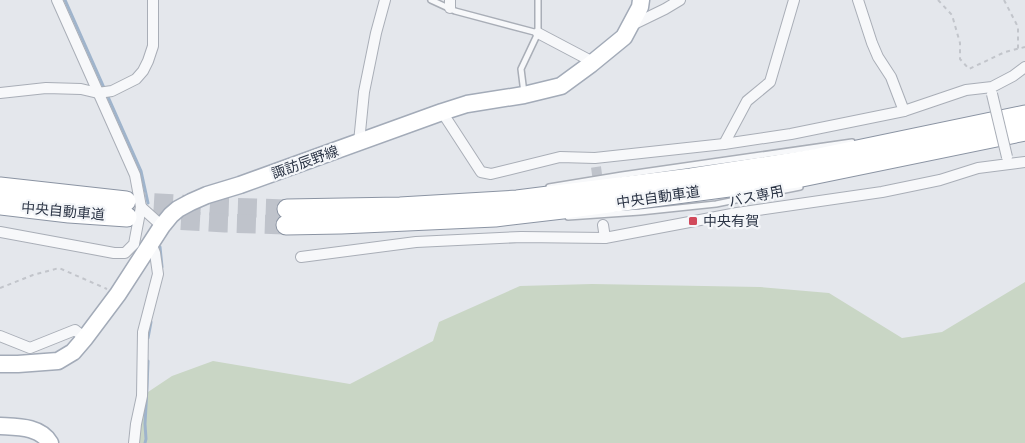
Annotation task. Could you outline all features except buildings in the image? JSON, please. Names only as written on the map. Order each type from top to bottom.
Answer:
[{"type":"highway","name":"中央自動車道","points":[[1025,115],[935,130],[814,159],[691,178],[520,198],[400,206],[287,217],[341,224],[495,217],[797,178],[1025,131]]},
{"type":"highway","name":"中央自動車道","points":[[0,187],[131,208]]},
{"type":"highway","name":"中央自動車道","points":[[0,205],[69,213],[131,208]]},
{"type":"main road","name":"諏訪辰野線","points":[[0,364],[58,361],[73,352],[86,338],[118,294],[162,226],[178,210],[191,202],[467,104],[524,96],[560,86],[624,37],[640,7],[640,0]]},
{"type":"main road","points":[[0,426],[33,429],[48,439],[50,443]]},
{"type":"street","points":[[0,232],[114,254],[125,253],[134,244],[131,208],[135,175],[57,0]]},
{"type":"street","points":[[0,93],[46,88],[81,89],[98,93],[112,91],[136,79],[148,61],[153,46],[153,0]]},
{"type":"street","points":[[359,142],[364,92],[385,0]]},
{"type":"street","points":[[629,27],[680,0]]},
{"type":"street","points":[[724,144],[747,101],[770,82],[794,0]]},
{"type":"street","points":[[858,0],[872,43],[878,57],[891,77],[904,111]]},
{"type":"street","points":[[538,33],[593,62]]},
{"type":"street","points":[[442,112],[481,172],[491,174],[560,157],[596,163],[791,134],[904,111],[966,90],[992,91],[1025,66]]},
{"type":"street","points":[[992,91],[1007,161]]},
{"type":"street","points":[[301,257],[416,242],[521,237],[605,238],[738,213],[882,192],[940,180],[1007,161],[1025,162]]},
{"type":"street","points":[[131,208],[162,226]]},
{"type":"street","points":[[603,225],[605,238]]},
{"type":"street","points":[[134,443],[142,396],[143,332],[158,274],[155,253],[151,244]]},
{"type":"street","points":[[0,336],[30,348],[75,330],[86,338]]},
{"type":"lane","points":[[431,0],[450,4],[455,11],[538,33]]},
{"type":"lane","points":[[524,96],[521,69],[538,33],[538,0]]},
{"type":"lane","points":[[546,187],[622,174],[856,141]]},
{"type":"lane","points":[[901,163],[911,160],[922,152]]},
{"type":"lane","name":"バス専用","points":[[566,218],[716,204],[809,185]]},
{"type":"lane","points":[[495,217],[519,221]]},
{"type":"path","points":[[938,0],[952,14],[960,43],[960,59],[969,69],[1005,52],[1025,47]]},
{"type":"path","points":[[1004,0],[1018,27],[1018,49]]},
{"type":"path","points":[[0,288],[33,275],[59,268],[118,294]]},
{"type":"green space","points":[[1025,282],[1025,443],[129,443],[142,396],[172,376],[213,361],[350,384],[433,341],[439,322],[520,286],[592,284],[760,287],[829,293],[902,338],[942,332]]},
{"type":"waterway","points":[[65,0],[141,171],[148,203]]},
{"type":"waterway","points":[[160,247],[162,267]]},
{"type":"waterway","points":[[148,338],[151,322]]},
{"type":"waterway","points":[[145,443],[148,361]]},
{"type":"tunnel","points":[[596,167],[599,189]]},
{"type":"tunnel","points":[[126,201],[287,209]]},
{"type":"tunnel","points":[[153,219],[286,225]]},
{"type":"place","name":"中央有賀","points":[[693,221]]}]
